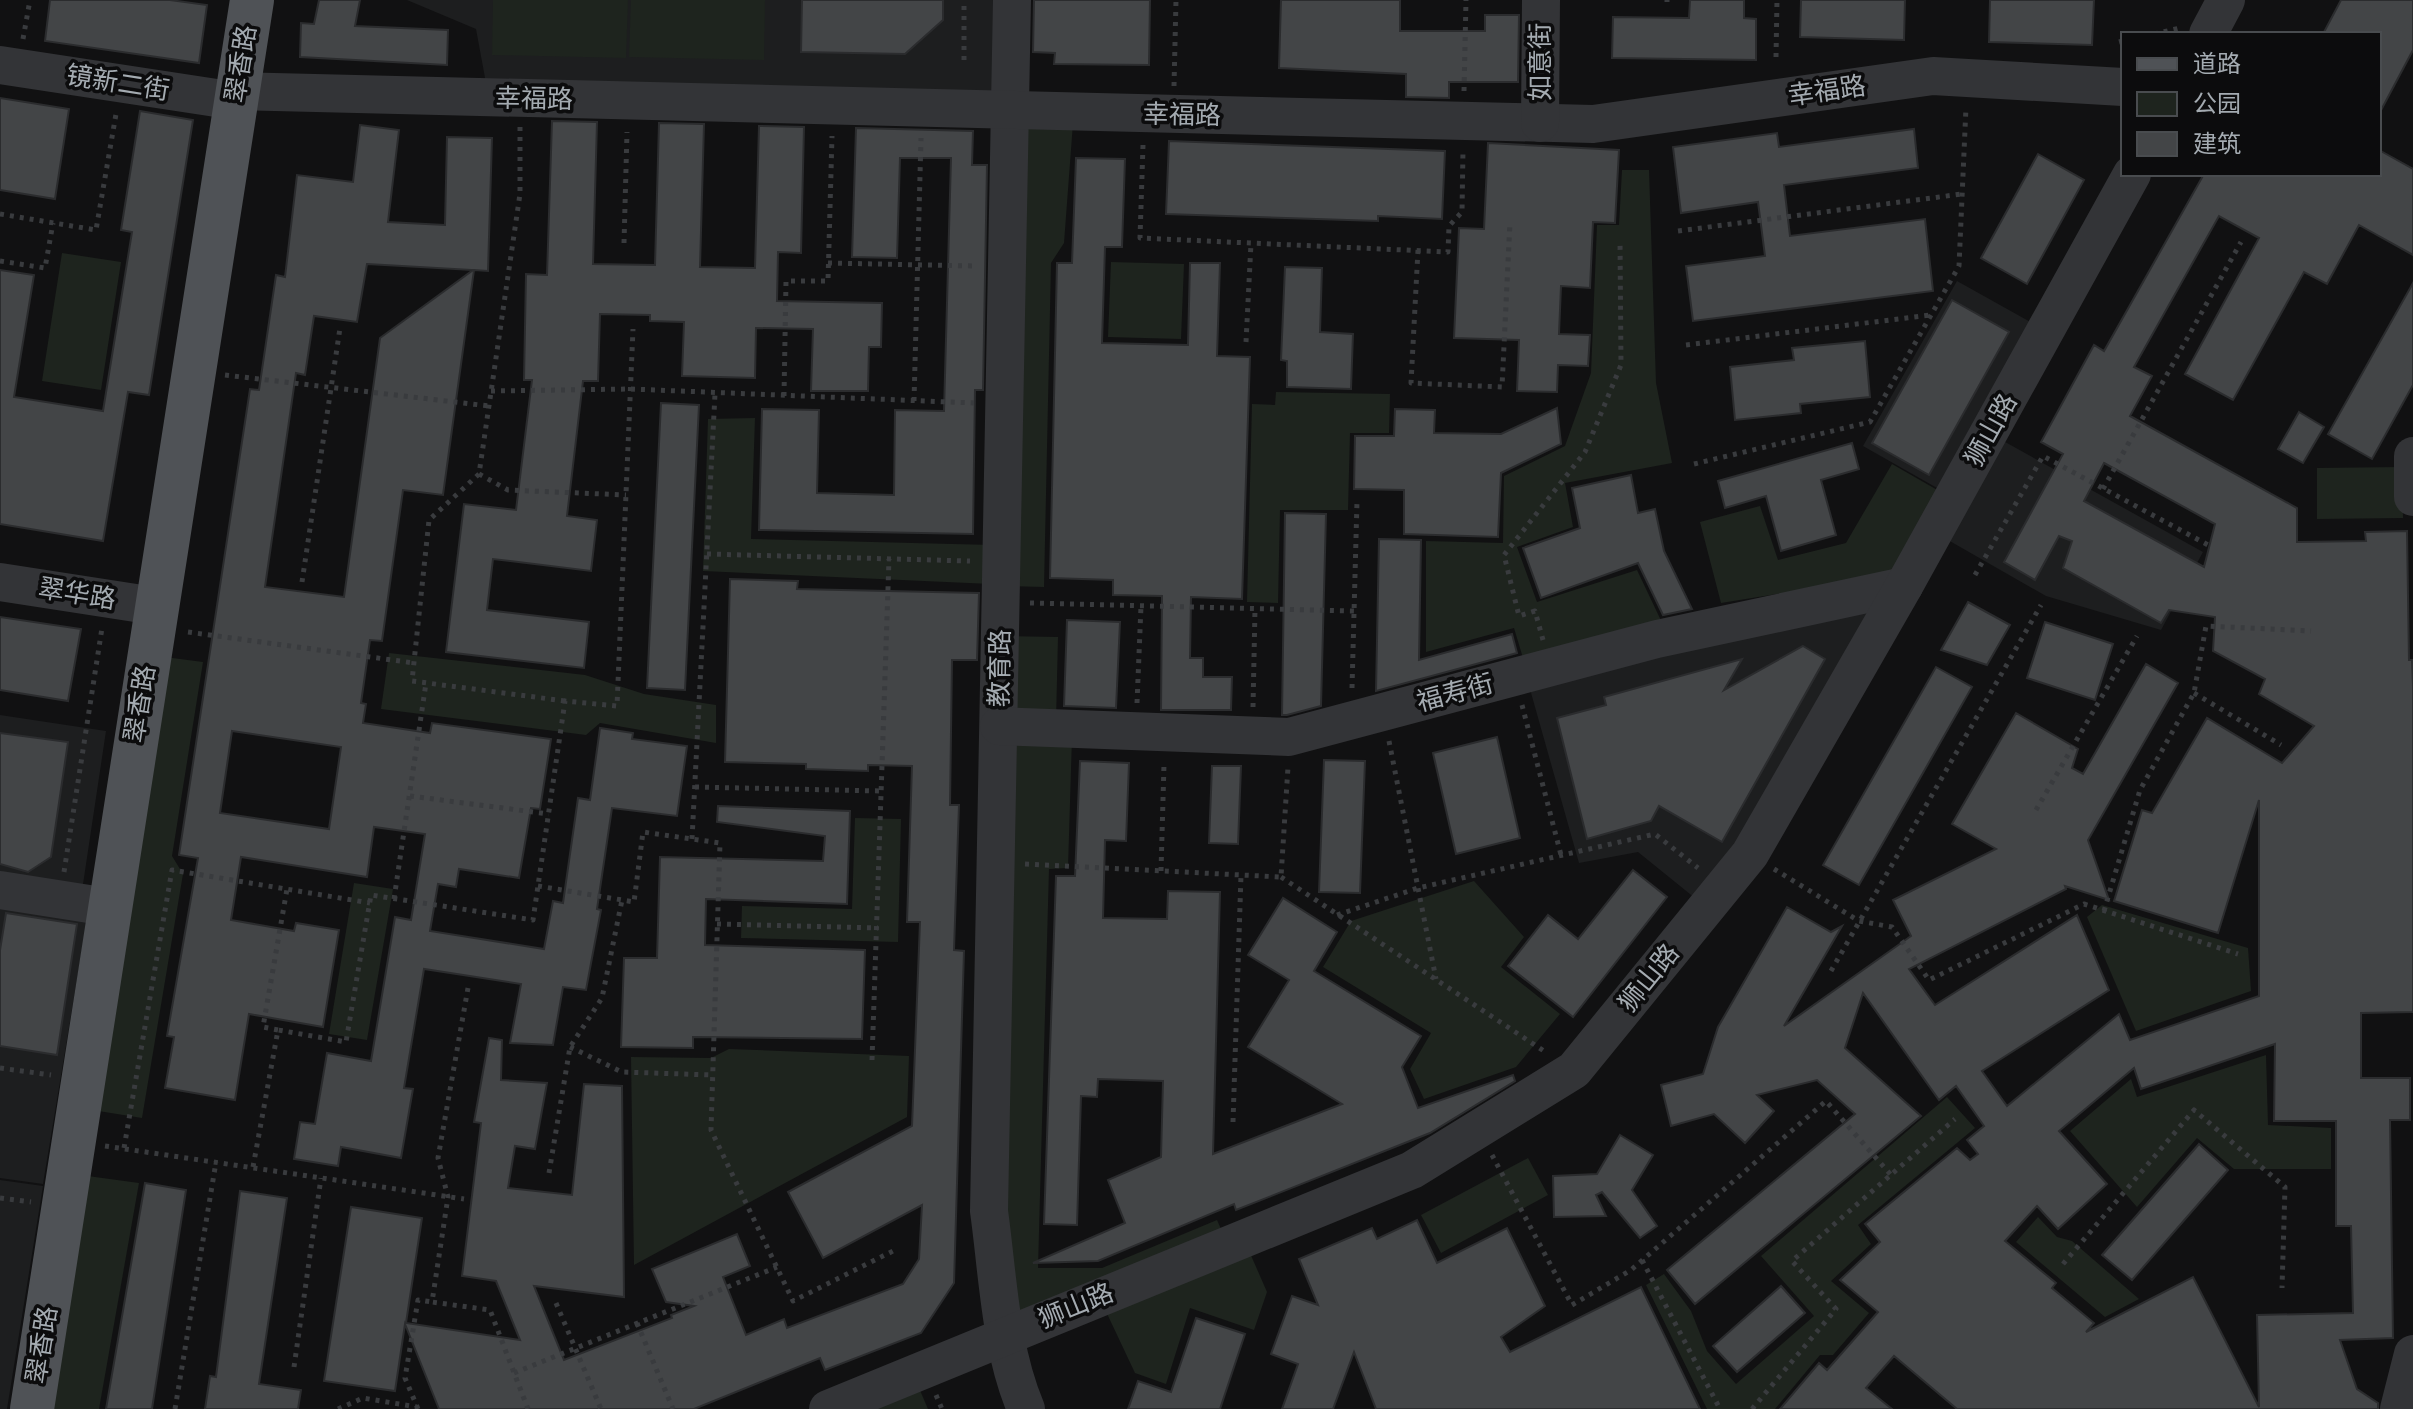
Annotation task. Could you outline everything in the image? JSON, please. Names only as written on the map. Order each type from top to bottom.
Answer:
[{"type":"main road","name":"翠香路","points":[[32,1409],[153,616],[252,0]]},
{"type":"street","name":"教育路","points":[[1012,0],[989,1211],[1006,1334],[1016,1387],[1026,1409]]},
{"type":"street","name":"如意街","points":[[1540,123],[1541,0]]},
{"type":"street","points":[[2209,32],[2226,0]]},
{"type":"street","name":"镜新二街","points":[[0,65],[236,96]]},
{"type":"street","name":"幸福路","points":[[236,96],[628,101],[1593,124],[1933,76],[2121,87]]},
{"type":"street","name":"狮山路","points":[[828,1409],[1412,1170],[1574,1070],[1750,854],[1904,586],[2131,176]]},
{"type":"street","points":[[2413,456],[2413,497]]},
{"type":"street","name":"翠华路","points":[[0,582],[106,599],[153,616]]},
{"type":"street","name":"福寿街","points":[[999,726],[1271,736],[1367,716],[1657,639],[1904,586]]},
{"type":"street","points":[[0,890],[108,907]]},
{"type":"street","points":[[2399,1409],[2413,1354]]},
{"type":"path","points":[[964,0],[964,60]]},
{"type":"path","points":[[1176,0],[1140,238],[1448,252],[1449,226],[1462,212],[1466,0]]},
{"type":"path","points":[[1776,57],[1777,0]]},
{"type":"path","points":[[1694,464],[1870,422],[1959,266],[1967,78]]},
{"type":"path","points":[[0,214],[96,230],[121,83]]},
{"type":"path","points":[[520,99],[520,194],[479,474],[429,520],[412,681],[617,706],[633,329]]},
{"type":"path","points":[[624,243],[628,101]]},
{"type":"path","points":[[784,396],[786,281],[828,281],[833,106]]},
{"type":"path","points":[[914,401],[921,109]]},
{"type":"path","points":[[1678,231],[1962,194]]},
{"type":"path","points":[[1418,250],[1411,383],[1502,387],[1510,222]]},
{"type":"path","points":[[0,261],[45,268],[53,223]]},
{"type":"path","points":[[1561,855],[1533,672],[1535,611],[1519,616],[1504,555],[1585,452],[1621,365],[1620,240]]},
{"type":"path","points":[[2103,489],[2241,242]]},
{"type":"path","points":[[1246,342],[1251,243]]},
{"type":"path","points":[[828,263],[1008,267]]},
{"type":"path","points":[[1686,345],[1931,315]]},
{"type":"path","points":[[302,582],[340,328]]},
{"type":"path","points":[[193,371],[489,406]]},
{"type":"path","points":[[491,391],[631,389],[1005,404]]},
{"type":"path","points":[[692,839],[715,394]]},
{"type":"path","points":[[1975,575],[2043,456],[2210,546]]},
{"type":"path","points":[[479,474],[508,490],[626,495]]},
{"type":"path","points":[[1357,501],[1354,611],[1367,716],[1418,888],[1436,980]]},
{"type":"path","points":[[707,554],[1002,562]]},
{"type":"path","points":[[872,1060],[889,559]]},
{"type":"path","points":[[63,881],[106,599]]},
{"type":"path","points":[[1001,603],[1354,611]]},
{"type":"path","points":[[1831,971],[2041,605]]},
{"type":"path","points":[[1141,606],[1161,871]]},
{"type":"path","points":[[1255,609],[1271,736],[1281,877]]},
{"type":"path","points":[[153,616],[414,663]]},
{"type":"path","points":[[2104,911],[2140,790],[2194,693],[2206,626],[2311,631]]},
{"type":"path","points":[[2036,810],[2137,636]]},
{"type":"path","points":[[394,899],[426,683]]},
{"type":"path","points":[[2194,693],[2281,745]]},
{"type":"path","points":[[287,889],[263,1027],[346,1042],[371,895],[533,920],[565,701]]},
{"type":"path","points":[[695,787],[882,791]]},
{"type":"path","points":[[410,796],[549,814]]},
{"type":"path","points":[[538,886],[634,902],[643,832],[720,843],[711,1130],[793,1301],[897,1249]]},
{"type":"path","points":[[1337,915],[1418,888],[1655,834],[1723,887]]},
{"type":"path","points":[[1750,854],[1859,921],[1892,927],[1929,980],[2084,904],[2238,954]]},
{"type":"path","points":[[996,862],[1281,877],[1574,1070]]},
{"type":"path","points":[[124,1148],[172,870],[370,903]]},
{"type":"path","points":[[1233,1122],[1241,875]]},
{"type":"path","points":[[549,1173],[570,1047],[602,998],[622,900]]},
{"type":"path","points":[[717,924],[878,928]]},
{"type":"path","points":[[432,1302],[448,1197],[438,1158],[468,988]]},
{"type":"path","points":[[253,1167],[278,1030]]},
{"type":"path","points":[[570,1047],[622,1072],[713,1075]]},
{"type":"path","points":[[0,1068],[82,1079]]},
{"type":"path","points":[[1478,1130],[1572,1305],[1642,1260],[1826,1101],[1891,1175]]},
{"type":"path","points":[[2063,1264],[2194,1110],[2285,1187],[2282,1288]]},
{"type":"path","points":[[1752,1409],[1836,1309],[1792,1261],[1955,1119]]},
{"type":"path","points":[[73,1141],[464,1199]]},
{"type":"path","points":[[175,1409],[216,1162]]},
{"type":"path","points":[[294,1367],[321,1178]]},
{"type":"path","points":[[1642,1260],[1720,1409]]},
{"type":"path","points":[[514,1373],[777,1267]]},
{"type":"path","points":[[418,1408],[405,1378],[418,1300],[490,1310],[528,1409]]},
{"type":"path","points":[[556,1303],[601,1409]]},
{"type":"path","points":[[637,1323],[673,1409]]},
{"type":"path","points":[[338,1409],[363,1398],[418,1408]]},
{"type":"shaded area","points":[[407,0],[1010,0],[1008,108],[488,94],[476,29]]},
{"type":"shaded area","points":[[1957,281],[2045,330],[1989,433],[2203,552],[2161,630],[2046,596],[1934,532],[1953,497],[1863,446]]},
{"type":"shaded area","points":[[1903,587],[1706,907],[1638,852],[1579,863],[1526,675]]},
{"type":"shaded area","points":[[0,715],[106,731],[82,891],[0,879]]},
{"type":"shaded area","points":[[0,892],[89,907],[43,1184],[0,1178]]},
{"type":"shaded area","points":[[0,1180],[43,1186],[7,1409],[0,1409]]},
{"type":"green space","points":[[493,0],[628,0],[626,58],[492,55]]},
{"type":"green space","points":[[631,0],[765,0],[764,60],[629,57]]},
{"type":"green space","points":[[1019,121],[1073,123],[1064,243],[1051,263],[1044,587],[1008,586]]},
{"type":"green space","points":[[1622,170],[1649,170],[1656,383],[1672,463],[1565,483],[1573,527],[1517,547],[1537,602],[1637,570],[1666,631],[1526,668],[1514,628],[1426,652],[1426,541],[1503,543],[1504,476],[1565,446],[1591,373],[1597,225],[1619,225]]},
{"type":"green space","points":[[62,253],[121,262],[101,390],[42,381]]},
{"type":"green space","points":[[1111,262],[1184,264],[1181,339],[1108,337]]},
{"type":"green space","points":[[1276,392],[1390,394],[1389,433],[1350,433],[1348,510],[1280,510],[1278,603],[1247,602],[1252,404],[1275,405]]},
{"type":"green space","points":[[755,418],[751,539],[993,545],[991,584],[703,571],[708,419]]},
{"type":"green space","points":[[1892,464],[1946,495],[1903,574],[1721,603],[1700,522],[1760,506],[1778,560],[1846,543]]},
{"type":"green space","points":[[2402,467],[2403,518],[2317,519],[2317,468]]},
{"type":"green space","points":[[1009,636],[1058,637],[1056,721],[1006,720]]},
{"type":"green space","points":[[389,653],[585,675],[644,694],[716,705],[716,743],[600,723],[586,735],[381,709]]},
{"type":"green space","points":[[157,656],[203,662],[172,856],[183,874],[142,1118],[86,1109]]},
{"type":"green space","points":[[1005,734],[1072,737],[1068,868],[1049,869],[1038,1268],[1102,1268],[1217,1220],[1225,1238],[1011,1327],[996,1213]]},
{"type":"green space","points":[[855,818],[901,819],[898,942],[741,938],[742,906],[852,909]]},
{"type":"green space","points":[[1474,881],[1524,937],[1501,967],[1560,1014],[1516,1067],[1424,1099],[1410,1069],[1431,1033],[1323,967],[1351,921]]},
{"type":"green space","points":[[354,883],[393,889],[367,1040],[329,1034]]},
{"type":"green space","points":[[2102,905],[2248,948],[2251,991],[2136,1031],[2087,917]]},
{"type":"green space","points":[[729,1049],[909,1056],[907,1117],[634,1265],[631,1057],[711,1058]]},
{"type":"green space","points":[[2266,1055],[2268,1125],[2331,1128],[2331,1169],[2234,1169],[2197,1138],[2137,1207],[2070,1131],[2131,1079],[2137,1097]]},
{"type":"green space","points":[[1947,1097],[1975,1128],[1858,1225],[1871,1244],[1831,1281],[1869,1313],[1833,1355],[1820,1355],[1775,1409],[1707,1409],[1646,1285],[1664,1274],[1691,1311],[1707,1351],[1736,1384],[1814,1316],[1761,1256]]},
{"type":"green space","points":[[1528,1158],[1548,1195],[1441,1253],[1421,1215]]},
{"type":"green space","points":[[73,1174],[139,1183],[99,1409],[40,1409]]},
{"type":"green space","points":[[2038,1217],[2057,1237],[2072,1241],[2139,1299],[2105,1317],[2016,1242]]},
{"type":"green space","points":[[1246,1244],[1267,1292],[1254,1330],[1190,1308],[1166,1384],[1135,1373],[1102,1303]]},
{"type":"green space","points":[[916,1381],[928,1409],[852,1409]]},
{"type":"building","points":[[50,0],[170,0],[207,5],[199,63],[45,41]]},
{"type":"building","points":[[319,0],[360,0],[355,26],[448,30],[447,65],[300,57],[301,23],[314,24]]},
{"type":"building","points":[[802,0],[943,0],[943,20],[905,54],[801,52]]},
{"type":"building","points":[[1034,0],[1150,0],[1149,65],[1054,64],[1055,53],[1033,52]]},
{"type":"building","points":[[1281,0],[1400,0],[1400,31],[1485,31],[1485,15],[1519,15],[1518,82],[1449,82],[1449,98],[1406,97],[1406,74],[1279,68]]},
{"type":"building","points":[[1690,0],[1744,0],[1744,18],[1756,19],[1756,60],[1612,58],[1613,17],[1689,18]]},
{"type":"building","points":[[1801,0],[1905,0],[1904,40],[1800,37]]},
{"type":"building","points":[[1990,0],[2094,0],[2092,45],[1989,42]]},
{"type":"building","points":[[2341,0],[2413,0],[2413,50],[2381,110],[2381,32],[2324,32]]},
{"type":"building","points":[[0,98],[69,109],[55,199],[0,190]]},
{"type":"building","points":[[140,111],[193,120],[149,395],[128,392],[103,541],[0,524],[0,270],[34,275],[14,397],[103,411],[132,232],[121,230]]},
{"type":"building","points":[[552,121],[597,122],[593,264],[655,265],[659,123],[704,124],[700,267],[755,268],[759,126],[804,127],[801,253],[778,252],[777,301],[882,303],[881,347],[869,347],[868,391],[811,391],[813,329],[756,328],[755,378],[682,376],[684,322],[650,321],[650,315],[600,314],[598,381],[583,381],[567,516],[597,520],[591,571],[493,559],[487,610],[589,622],[584,668],[446,652],[464,504],[516,510],[532,380],[524,380],[526,274],[547,275]]},
{"type":"building","points":[[360,125],[399,130],[388,222],[445,225],[447,137],[492,138],[488,271],[474,270],[443,495],[403,490],[382,641],[370,640],[361,703],[366,704],[363,723],[430,733],[432,723],[551,739],[540,809],[531,808],[519,878],[459,869],[456,887],[438,884],[430,931],[544,949],[553,901],[563,903],[578,798],[590,800],[600,728],[633,733],[632,739],[687,746],[677,816],[612,808],[597,909],[601,910],[586,990],[563,987],[553,1045],[510,1043],[521,984],[424,969],[404,1088],[413,1089],[401,1158],[341,1147],[338,1166],[294,1159],[300,1122],[315,1124],[327,1053],[371,1061],[395,917],[411,920],[425,834],[374,827],[367,877],[241,857],[231,920],[294,931],[296,923],[339,930],[323,1027],[249,1014],[235,1100],[165,1088],[174,1037],[167,1036],[198,858],[179,855],[250,389],[259,390],[276,275],[285,277],[297,175],[353,182]],"holes":[[[367,264],[473,270],[380,338],[344,597],[265,587],[296,373],[305,375],[314,316],[357,322]],[[232,731],[341,747],[329,829],[220,813]]]},
{"type":"building","points":[[856,128],[973,131],[972,165],[987,165],[983,390],[975,390],[973,534],[759,530],[762,409],[819,410],[817,493],[894,495],[895,410],[944,411],[951,158],[900,158],[897,258],[852,257]]},
{"type":"building","points":[[1914,129],[1918,168],[1784,185],[1790,236],[1925,219],[1933,291],[1693,321],[1686,266],[1765,256],[1758,202],[1681,213],[1673,147],[1777,133],[1779,147]]},
{"type":"building","points":[[1169,141],[1445,151],[1442,219],[1378,216],[1378,221],[1166,214]]},
{"type":"building","points":[[1488,143],[1619,150],[1615,223],[1593,222],[1590,288],[1561,286],[1559,334],[1590,335],[1588,366],[1558,365],[1557,392],[1517,391],[1519,340],[1454,338],[1459,228],[1484,229]]},
{"type":"building","points":[[2381,151],[2413,169],[2413,255],[2359,225],[2327,284],[2304,272],[2233,400],[2185,374],[2259,238],[2219,216],[2134,367],[2152,376],[2130,416],[2297,508],[2297,542],[2366,541],[2365,532],[2407,531],[2409,660],[2412,660],[2413,686],[2413,1012],[2361,1013],[2361,1078],[2410,1078],[2410,1120],[2390,1120],[2393,1338],[2340,1340],[2357,1389],[2378,1403],[2378,1409],[1957,1409],[1894,1356],[1866,1388],[1892,1409],[1780,1409],[1819,1363],[1827,1370],[1878,1312],[1840,1280],[1880,1242],[1865,1224],[1957,1148],[1970,1160],[1978,1154],[1967,1140],[1984,1126],[1956,1086],[1939,1100],[1863,993],[1845,1048],[1921,1116],[1695,1304],[1667,1270],[1855,1114],[1817,1080],[1757,1095],[1774,1111],[1745,1143],[1714,1114],[1671,1126],[1661,1085],[1703,1074],[1718,1027],[1787,907],[1831,932],[1842,926],[1784,1026],[1911,936],[1893,900],[1996,849],[1952,824],[2016,713],[2078,749],[2072,768],[2083,774],[2146,664],[2178,683],[2088,840],[2109,900],[2065,886],[2066,889],[1909,969],[1935,1005],[2077,915],[2109,990],[1982,1071],[2007,1106],[2119,1014],[2130,1040],[2259,996],[2259,800],[2218,933],[2114,901],[2142,810],[2152,813],[2207,718],[2282,763],[2314,726],[2259,694],[2265,679],[2213,651],[2215,617],[2169,610],[2161,623],[2063,568],[2072,541],[2059,536],[2035,580],[2004,562],[2063,454],[2041,442],[2094,345],[2104,351],[2203,176],[2381,176]],"holes":[[[2104,463],[2215,524],[2204,567],[2084,501]],[[2275,1044],[2274,1121],[2336,1121],[2336,1226],[2351,1226],[2353,1313],[2257,1315],[2259,1407],[2193,1277],[2086,1332],[2094,1323],[2052,1288],[2056,1283],[2005,1241],[2037,1206],[2058,1229],[2107,1184],[2059,1131],[2134,1068],[2141,1089]]]},
{"type":"building","points":[[2038,154],[2084,180],[2027,284],[1981,258]]},
{"type":"building","points":[[1076,158],[1125,159],[1122,247],[1105,247],[1102,343],[1188,345],[1190,263],[1220,263],[1217,356],[1250,357],[1242,599],[1191,597],[1190,658],[1203,658],[1203,677],[1232,677],[1231,710],[1161,710],[1162,596],[1113,595],[1113,580],[1050,578],[1057,263],[1072,263]]},
{"type":"building","points":[[1285,267],[1322,268],[1320,332],[1353,334],[1351,389],[1287,387],[1287,361],[1281,360]]},
{"type":"building","points":[[2413,283],[2413,385],[2372,459],[2328,434]]},
{"type":"building","points":[[1952,300],[2009,332],[1929,475],[1872,443]]},
{"type":"building","points":[[1865,341],[1870,397],[1800,404],[1801,413],[1735,420],[1730,367],[1794,360],[1792,348]]},
{"type":"building","points":[[661,403],[699,405],[685,690],[647,688]]},
{"type":"building","points":[[1557,408],[1561,444],[1501,473],[1498,537],[1404,534],[1404,490],[1354,489],[1355,436],[1394,436],[1395,409],[1435,410],[1434,433],[1501,434]]},
{"type":"building","points":[[2299,412],[2324,427],[2303,463],[2278,449]]},
{"type":"building","points":[[1852,443],[1859,469],[1821,480],[1836,535],[1781,551],[1766,496],[1725,508],[1718,481]]},
{"type":"building","points":[[1631,475],[1638,513],[1655,509],[1664,551],[1692,609],[1663,615],[1638,563],[1541,598],[1523,548],[1580,528],[1572,488]]},
{"type":"building","points":[[1285,513],[1326,514],[1321,706],[1282,715]]},
{"type":"building","points":[[1379,539],[1421,540],[1419,660],[1512,634],[1517,653],[1376,691]]},
{"type":"building","points":[[730,579],[798,581],[797,589],[979,593],[977,660],[952,660],[950,805],[959,805],[954,950],[964,951],[954,1283],[921,1333],[825,1370],[820,1358],[694,1409],[439,1409],[405,1324],[395,1391],[324,1381],[351,1207],[422,1218],[406,1323],[520,1340],[496,1281],[462,1276],[481,1123],[474,1122],[489,1038],[502,1040],[501,1080],[547,1083],[535,1149],[515,1146],[508,1188],[572,1195],[584,1084],[622,1086],[624,1297],[534,1286],[564,1360],[672,1318],[671,1315],[694,1306],[666,1302],[652,1269],[737,1234],[750,1266],[723,1277],[746,1335],[784,1319],[787,1328],[903,1284],[919,1259],[922,1205],[823,1258],[788,1192],[912,1126],[920,922],[907,922],[912,766],[868,765],[868,771],[806,769],[806,764],[725,762]]},
{"type":"building","points":[[1968,602],[2010,625],[1987,665],[1941,650]]},
{"type":"building","points":[[0,617],[81,629],[68,701],[0,690]]},
{"type":"building","points":[[1067,620],[1120,622],[1116,708],[1064,706]]},
{"type":"building","points":[[2045,622],[2113,644],[2095,700],[2027,678]]},
{"type":"building","points":[[1803,646],[1825,659],[1722,842],[1659,806],[1651,821],[1587,839],[1557,718],[1606,705],[1604,697],[1742,659],[1724,690]]},
{"type":"building","points":[[1936,667],[1972,687],[1859,885],[1823,865]]},
{"type":"building","points":[[0,733],[68,742],[51,857],[28,872],[0,864]]},
{"type":"building","points":[[1497,737],[1520,838],[1456,854],[1433,753]]},
{"type":"building","points":[[1324,760],[1365,761],[1360,893],[1319,892]]},
{"type":"building","points":[[1080,761],[1129,763],[1126,841],[1105,840],[1103,918],[1167,919],[1168,891],[1220,892],[1213,1154],[1342,1104],[1248,1047],[1289,980],[1248,955],[1283,898],[1337,932],[1314,971],[1421,1036],[1402,1067],[1418,1108],[1513,1075],[1515,1081],[1430,1133],[1236,1210],[1234,1204],[1098,1261],[1033,1263],[1125,1223],[1108,1180],[1161,1157],[1163,1081],[1098,1079],[1097,1097],[1081,1096],[1077,1225],[1044,1224],[1056,876],[1075,876]]},
{"type":"building","points":[[1212,766],[1241,766],[1238,844],[1209,843]]},
{"type":"building","points":[[718,806],[850,811],[847,904],[706,899],[705,945],[865,950],[862,1039],[693,1037],[693,1048],[621,1047],[624,958],[657,958],[660,857],[823,861],[825,836],[717,822]]},
{"type":"building","points":[[1633,870],[1667,897],[1573,1017],[1508,966],[1548,915],[1578,939]]},
{"type":"building","points":[[6,913],[77,924],[57,1055],[0,1046],[0,950]]},
{"type":"building","points":[[1620,1135],[1653,1155],[1632,1190],[1657,1226],[1640,1238],[1602,1192],[1596,1195],[1606,1216],[1554,1217],[1553,1176],[1597,1174]]},
{"type":"building","points":[[2199,1144],[2228,1170],[2132,1280],[2102,1255]]},
{"type":"building","points":[[145,1183],[186,1190],[152,1409],[106,1409]]},
{"type":"building","points":[[240,1191],[287,1198],[259,1384],[301,1390],[298,1409],[205,1409],[210,1376],[216,1377]]},
{"type":"building","points":[[1417,1220],[1437,1263],[1507,1228],[1545,1306],[1501,1337],[1510,1352],[1641,1287],[1700,1409],[1376,1409],[1354,1352],[1333,1409],[1282,1409],[1298,1364],[1271,1354],[1292,1296],[1318,1305],[1299,1259],[1372,1228],[1377,1239]]},
{"type":"building","points":[[1781,1286],[1805,1313],[1737,1372],[1713,1346]]},
{"type":"building","points":[[1196,1318],[1245,1334],[1220,1409],[1128,1409],[1138,1381],[1171,1392]]}]
